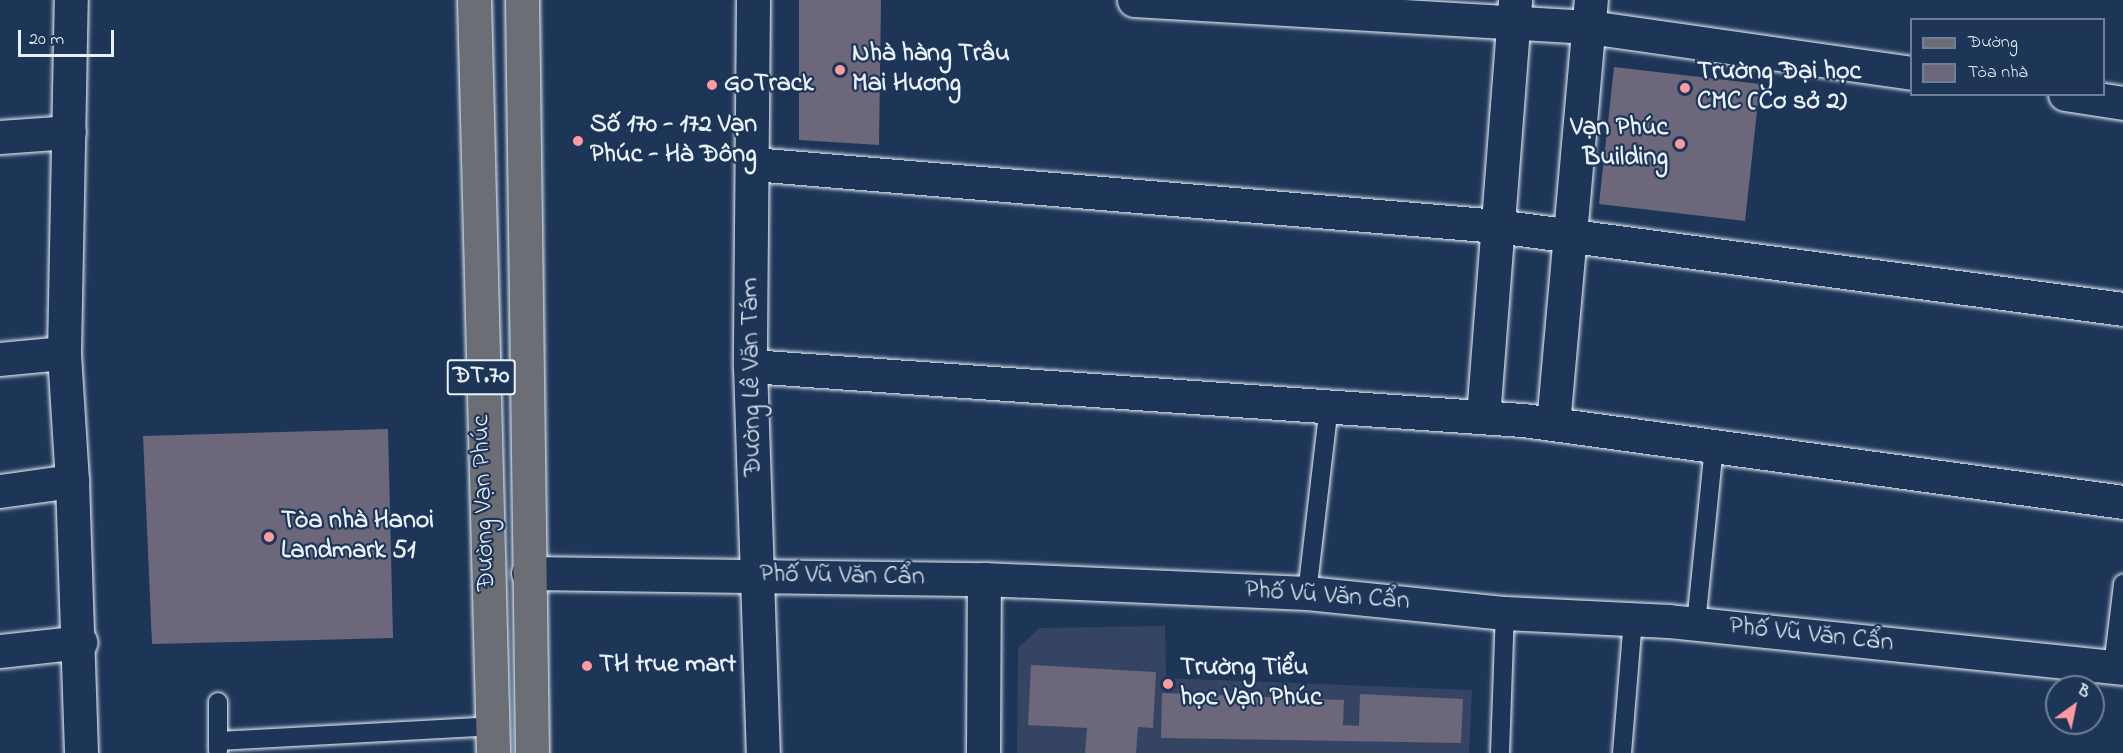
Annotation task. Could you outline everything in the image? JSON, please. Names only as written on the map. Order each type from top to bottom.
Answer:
[{"type":"main road","name":"Đường Vạn Phúc","points":[[474,0],[478,237],[493,740]]},
{"type":"main road","name":"Đường Vạn Phúc","points":[[522,0],[532,753]]},
{"type":"main road","points":[[478,237],[526,236]]},
{"type":"street","points":[[71,0],[64,353],[81,642],[81,753]]},
{"type":"street","name":"Đường Lê Văn Tám","points":[[753,0],[750,366],[759,576],[763,753]]},
{"type":"street","points":[[1134,0],[1590,13],[1910,73]]},
{"type":"street","points":[[1482,417],[1514,10]]},
{"type":"street","points":[[1553,424],[1590,13]]},
{"type":"street","points":[[2078,96],[2123,103]]},
{"type":"street","points":[[0,137],[69,132]]},
{"type":"street","points":[[753,164],[1497,226],[2123,309]]},
{"type":"street","points":[[0,359],[64,353]]},
{"type":"street","points":[[750,366],[1482,417],[1553,424],[2123,502]]},
{"type":"street","points":[[0,491],[72,481]]},
{"type":"street","name":"Phố Vũ Văn Cẩn","points":[[528,573],[984,579],[1307,593],[1505,613],[1696,624],[2118,668]]},
{"type":"street","points":[[983,753],[984,579]]},
{"type":"street","points":[[0,651],[81,642]]},
{"type":"lane","points":[[1307,593],[1329,406]]},
{"type":"lane","points":[[1696,624],[1714,446]]},
{"type":"lane","points":[[2118,668],[2123,584]]},
{"type":"lane","points":[[1500,753],[1505,613]]},
{"type":"lane","points":[[1622,753],[1633,620]]},
{"type":"lane","points":[[218,702],[218,747],[493,740]]},
{"type":"shaded area","name":"Trường Tiểu học Vạn Phúc","points":[[1165,626],[1166,678],[1472,690],[1469,753],[1017,753],[1018,648],[1039,628]]},
{"type":"building","name":"Nhà hàng Trâu Mai Hương","points":[[799,0],[881,0],[879,145],[799,140]]},
{"type":"building","name":"Vạn Phúc Building","points":[[1614,67],[1760,84],[1745,221],[1599,204]]},
{"type":"building","name":"Tòa nhà Hanoi Landmark 51","points":[[388,429],[393,638],[152,644],[143,436]]},
{"type":"building","points":[[1031,665],[1156,672],[1153,728],[1138,727],[1136,753],[1085,753],[1087,728],[1028,725]]},
{"type":"building","points":[[1162,693],[1344,700],[1343,725],[1359,726],[1360,694],[1463,699],[1461,743],[1161,738]]},
{"type":"place","name":"Nhà hàng Trâu Mai Hương","points":[[840,70]]},
{"type":"place","name":"GoTrack","points":[[712,85]]},
{"type":"place","name":"Trường Đại học CMC (Cơ sở 2)","points":[[1685,88]]},
{"type":"place","name":"Số 170 - 172 Vạn Phúc - Hà Đông","points":[[578,141]]},
{"type":"place","name":"Vạn Phúc Building","points":[[1680,144]]},
{"type":"place","name":"Tòa nhà Hanoi Landmark 51","points":[[269,537]]},
{"type":"place","name":"TH true mart","points":[[587,666]]},
{"type":"place","name":"Trường Tiểu học Vạn Phúc","points":[[1168,684]]}]
